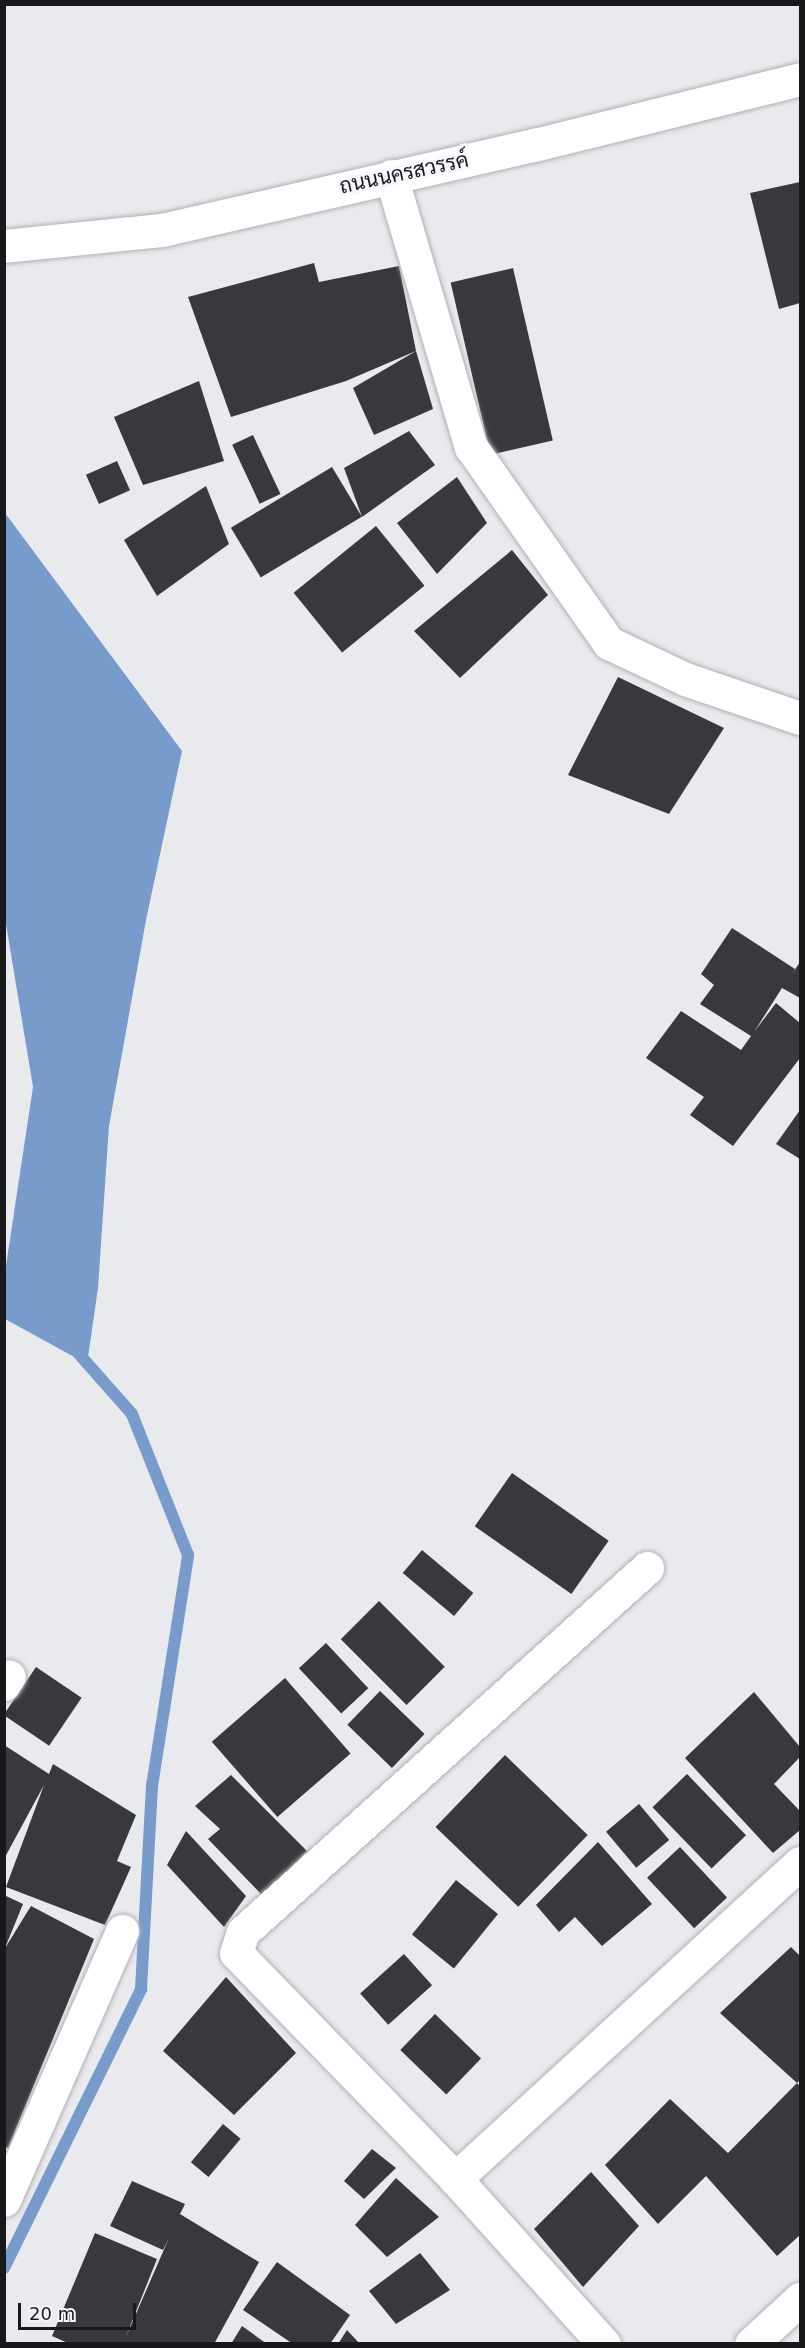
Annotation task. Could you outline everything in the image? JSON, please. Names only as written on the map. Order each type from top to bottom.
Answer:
[{"type":"street","name":"ถนนนครสวรรค์","points":[[4,246],[162,230],[391,176],[545,143],[801,79]]},
{"type":"street","points":[[391,176],[471,447],[609,643],[685,679],[801,718]]},
{"type":"street","points":[[604,2343],[455,2179],[236,1953],[243,1932],[647,1568]]},
{"type":"street","points":[[455,2179],[801,1863]]},
{"type":"street","points":[[4,2200],[122,1931]]},
{"type":"street","points":[[751,2343],[801,2299]]},
{"type":"water","points":[[5,513],[182,751],[146,920],[109,1126],[98,1288],[87,1364],[5,1319],[5,1272],[33,1087],[5,918]]},
{"type":"building","points":[[800,182],[800,303],[779,309],[750,193]]},
{"type":"building","points":[[314,263],[319,282],[399,266],[416,351],[346,381],[231,417],[188,297]]},
{"type":"building","points":[[513,268],[553,440],[490,455],[451,282]]},
{"type":"building","points":[[416,351],[433,409],[374,435],[353,388]]},
{"type":"building","points":[[199,381],[224,461],[143,485],[114,417]]},
{"type":"building","points":[[409,431],[435,465],[362,517],[344,468]]},
{"type":"building","points":[[253,435],[280,494],[260,504],[232,445]]},
{"type":"building","points":[[117,461],[130,490],[99,504],[86,475]]},
{"type":"building","points":[[332,467],[362,517],[261,577],[231,528]]},
{"type":"building","points":[[457,477],[487,523],[437,574],[397,523]]},
{"type":"building","points":[[206,486],[229,544],[157,596],[124,540]]},
{"type":"building","points":[[376,526],[424,586],[342,653],[294,593]]},
{"type":"building","points":[[512,550],[548,595],[460,678],[414,631]]},
{"type":"building","points":[[618,677],[724,728],[669,814],[568,775]]},
{"type":"building","points":[[732,928],[795,969],[792,974],[800,962],[800,998],[782,988],[754,1032],[776,1003],[800,1023],[800,1058],[733,1146],[690,1115],[704,1097],[646,1058],[681,1011],[741,1050],[751,1036],[700,1004],[714,985],[701,974]]},
{"type":"building","points":[[800,1110],[800,1159],[776,1144]]},
{"type":"building","points":[[512,1473],[609,1541],[571,1594],[475,1526]]},
{"type":"building","points":[[422,1550],[473,1593],[454,1616],[403,1573]]},
{"type":"building","points":[[379,1601],[445,1667],[407,1705],[341,1639]]},
{"type":"building","points":[[326,1643],[368,1688],[341,1714],[299,1668]]},
{"type":"building","points":[[36,1667],[82,1698],[49,1746],[4,1715]]},
{"type":"building","points":[[285,1678],[351,1753],[277,1817],[212,1742]]},
{"type":"building","points":[[380,1691],[425,1734],[392,1768],[347,1725]]},
{"type":"building","points":[[754,1692],[800,1747],[800,1757],[774,1784],[800,1811],[800,1830],[773,1853],[685,1758]]},
{"type":"building","points":[[4,1745],[49,1774],[53,1764],[136,1815],[117,1861],[131,1867],[105,1925],[6,1887],[44,1785],[4,1859]]},
{"type":"building","points":[[505,1755],[588,1835],[518,1907],[436,1827]]},
{"type":"building","points":[[687,1774],[746,1835],[712,1868],[652,1807]]},
{"type":"building","points":[[231,1775],[307,1851],[263,1896],[208,1839],[220,1829],[195,1806]]},
{"type":"building","points":[[639,1804],[669,1840],[636,1868],[606,1832]]},
{"type":"building","points":[[186,1831],[246,1896],[224,1927],[167,1865]]},
{"type":"building","points":[[598,1842],[652,1904],[602,1946],[575,1917],[559,1932],[536,1905]]},
{"type":"building","points":[[680,1847],[727,1897],[694,1928],[647,1878]]},
{"type":"building","points":[[456,1880],[498,1914],[454,1968],[412,1934]]},
{"type":"building","points":[[4,1895],[23,1904],[5,1948],[31,1906],[94,1939],[8,2148],[4,2147]]},
{"type":"building","points":[[791,1947],[800,1956],[800,2080],[797,2083],[720,2013]]},
{"type":"building","points":[[404,1954],[432,1985],[388,2025],[360,1993]]},
{"type":"building","points":[[226,1977],[296,2053],[234,2115],[163,2051]]},
{"type":"building","points":[[435,2014],[481,2058],[446,2094],[400,2050]]},
{"type":"building","points":[[797,2083],[800,2086],[800,2235],[777,2256],[706,2176],[658,2224],[605,2165],[670,2099],[728,2153]]},
{"type":"building","points":[[223,2124],[241,2139],[208,2177],[191,2162]]},
{"type":"building","points":[[372,2149],[396,2168],[364,2199],[344,2181]]},
{"type":"building","points":[[591,2172],[639,2226],[583,2287],[534,2229]]},
{"type":"building","points":[[396,2178],[439,2217],[387,2257],[355,2225]]},
{"type":"building","points":[[132,2181],[185,2204],[180,2214],[259,2262],[214,2344],[70,2344],[52,2336],[95,2233],[157,2259],[125,2339],[169,2238],[163,2250],[110,2226]]},
{"type":"building","points":[[420,2253],[450,2290],[396,2324],[369,2291]]},
{"type":"building","points":[[277,2262],[350,2315],[330,2344],[293,2344],[243,2310]]},
{"type":"building","points":[[242,2326],[267,2344],[231,2344]]},
{"type":"building","points":[[347,2330],[360,2344],[338,2344]]},
{"type":"waterway","points":[[4,2268],[141,1989],[152,1786],[188,1555],[132,1414],[78,1353]]}]
